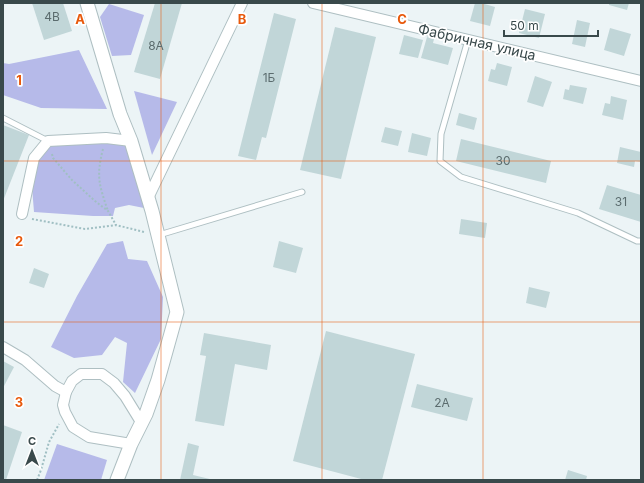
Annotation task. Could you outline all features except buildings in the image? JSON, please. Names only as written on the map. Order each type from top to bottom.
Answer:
[{"type":"street","points":[[87,3],[120,114],[131,141],[148,198],[177,312],[158,380],[146,414],[131,444],[117,480]]},
{"type":"street","points":[[148,198],[242,3]]},
{"type":"street","name":"Фабричная улица","points":[[313,3],[641,81]]},
{"type":"street","points":[[22,214],[34,158],[48,141],[106,138],[131,141]]},
{"type":"street","points":[[3,347],[25,360],[55,386],[66,392]]},
{"type":"street","points":[[131,444],[89,437],[73,427],[63,405],[66,392],[72,380],[81,374],[102,374],[114,383],[125,396],[141,422]]},
{"type":"lane","points":[[468,40],[441,134],[440,161],[461,177],[578,213],[637,241],[641,241]]},
{"type":"lane","points":[[3,118],[48,141]]},
{"type":"lane","points":[[158,235],[302,192]]},
{"type":"path","points":[[106,138],[99,164],[98,175],[101,191],[108,211],[116,225]]},
{"type":"path","points":[[48,141],[53,158],[72,180],[94,201],[108,211]]},
{"type":"path","points":[[31,219],[85,229],[116,225],[158,235]]},
{"type":"path","points":[[37,480],[49,442],[65,412]]},
{"type":"shaded area","points":[[109,4],[144,15],[131,55],[112,56],[100,17]]},
{"type":"shaded area","points":[[79,50],[107,109],[41,108],[3,95],[3,63],[9,64]]},
{"type":"shaded area","points":[[134,91],[177,102],[152,155]]},
{"type":"shaded area","points":[[124,138],[144,208],[129,205],[115,208],[113,216],[34,212],[32,187],[41,149],[56,140]]},
{"type":"shaded area","points":[[123,241],[128,259],[147,261],[163,297],[161,339],[135,393],[123,382],[127,343],[115,337],[102,355],[74,358],[51,347],[77,296],[107,244]]},
{"type":"shaded area","points":[[57,444],[107,460],[101,480],[44,480]]}]
